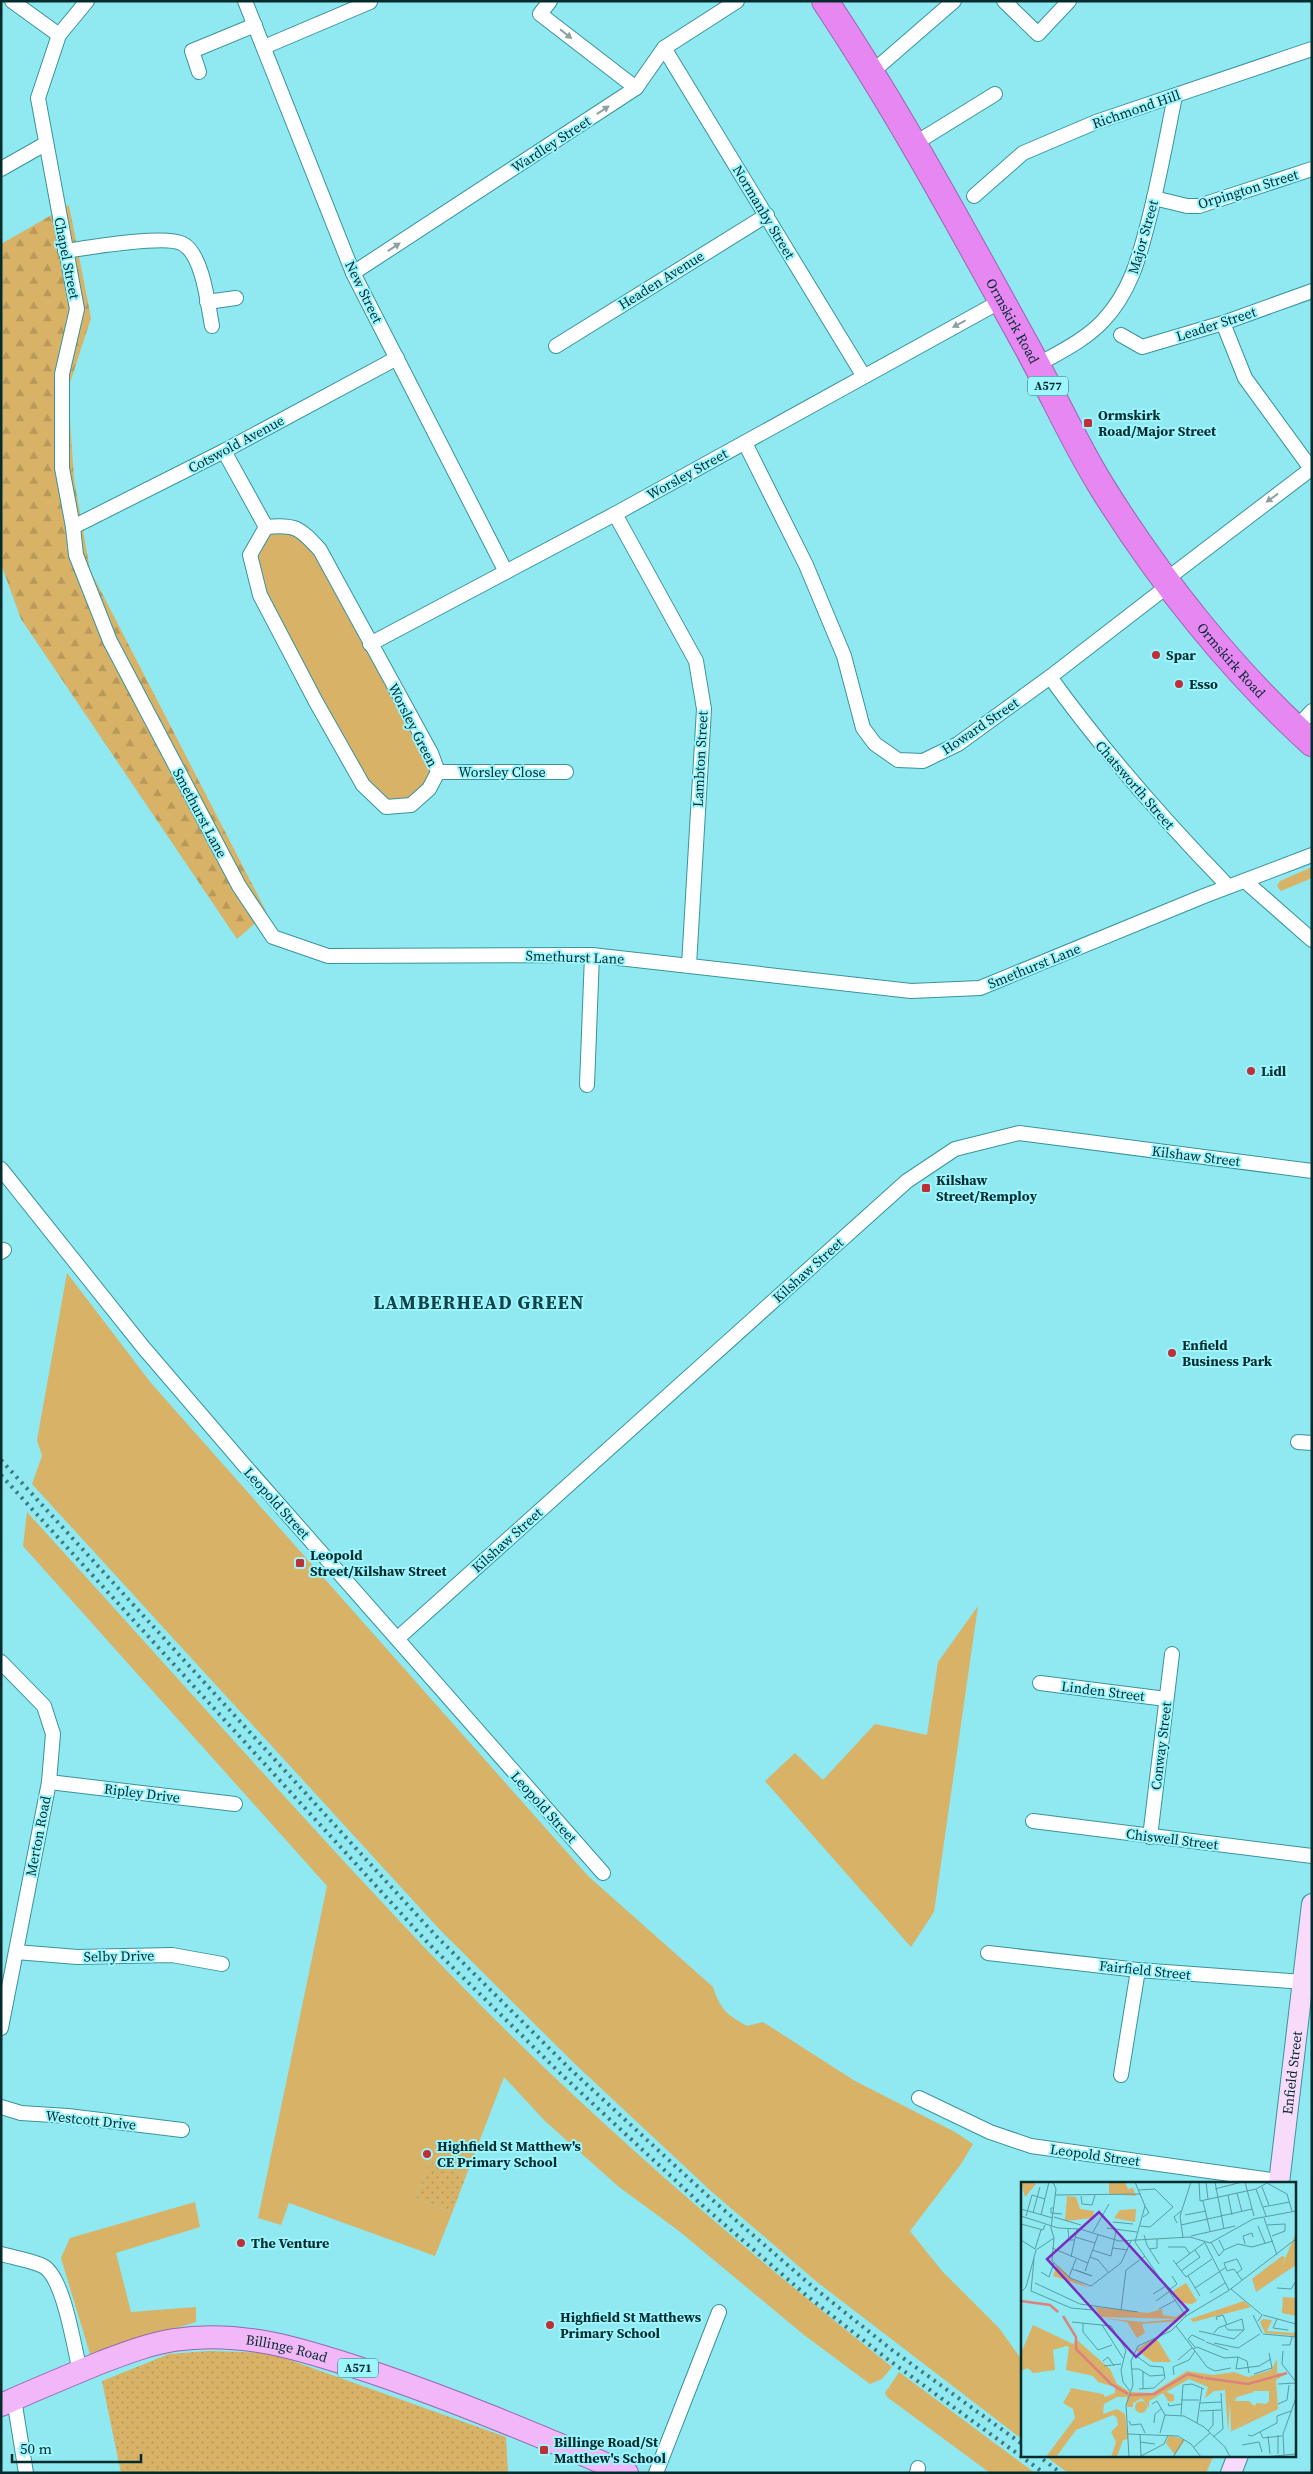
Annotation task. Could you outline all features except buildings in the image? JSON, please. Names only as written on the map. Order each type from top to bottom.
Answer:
[{"type":"highway","name":"Ormskirk Road","points":[[825,1],[914,144],[1037,365],[1102,487],[1167,582],[1246,677],[1306,727]]},
{"type":"main road","name":"Billinge Road","points":[[80,2371],[144,2346],[174,2340],[205,2337],[246,2338],[282,2344],[402,2382],[486,2413],[627,2473]]},
{"type":"main road","name":"A571","points":[[8,2402],[80,2371]]},
{"type":"street","points":[[1,3],[5,1]]},
{"type":"street","points":[[12,1],[59,35]]},
{"type":"street","name":"Chapel Street","points":[[73,527],[62,468],[62,374],[77,308],[64,251],[38,98],[59,35],[87,1]]},
{"type":"street","name":"New Street","points":[[245,1],[353,273],[506,572]]},
{"type":"street","points":[[550,1],[540,14],[636,88]]},
{"type":"street","name":"Wardley Street","points":[[353,273],[636,88],[664,48],[737,1]]},
{"type":"street","points":[[871,73],[954,1]]},
{"type":"street","points":[[1004,1],[1038,34],[1070,1]]},
{"type":"street","points":[[264,47],[370,2]]},
{"type":"street","points":[[199,72],[192,51],[255,25]]},
{"type":"street","name":"Normanby Street","points":[[664,48],[863,376]]},
{"type":"street","name":"Richmond Hill","points":[[974,196],[1023,153],[1096,122],[1312,49]]},
{"type":"street","points":[[914,144],[995,94]]},
{"type":"street","name":"Major Street","points":[[1037,365],[1080,340],[1102,322],[1114,309],[1128,286],[1138,262],[1154,198],[1174,96]]},
{"type":"street","points":[[1,169],[45,144]]},
{"type":"street","name":"Orpington Street","points":[[1154,198],[1187,206],[1199,206],[1312,169]]},
{"type":"street","name":"Headen Avenue","points":[[556,346],[767,215]]},
{"type":"street","points":[[64,251],[165,240],[183,244],[198,266],[212,326]]},
{"type":"street","name":"Leader Street","points":[[1121,334],[1142,347],[1223,323],[1312,291]]},
{"type":"street","points":[[207,302],[236,298]]},
{"type":"street","name":"Worsley Street","points":[[370,644],[615,514],[1001,301]]},
{"type":"street","points":[[1223,323],[1245,378],[1311,470]]},
{"type":"street","name":"Cotswold Avenue","points":[[73,527],[224,451],[397,358]]},
{"type":"street","name":"Howard Street","points":[[745,442],[806,565],[844,656],[863,728],[875,744],[898,760],[923,761],[958,744],[1050,677],[1160,592],[1176,572],[1237,524],[1311,470]]},
{"type":"street","points":[[224,451],[266,527]]},
{"type":"street","name":"Lambton Street","points":[[615,514],[696,661],[704,709],[689,965]]},
{"type":"street","name":"Worsley Green","points":[[286,525],[303,532],[320,550],[370,644],[431,753],[438,772],[430,789],[411,805],[386,806],[363,785],[260,595],[250,555],[266,527],[286,525]]},
{"type":"street","name":"Smethurst Lane","points":[[73,527],[76,555],[110,641],[239,886],[273,937],[328,956],[592,955],[911,991],[980,988],[1228,886],[1312,855]]},
{"type":"street","name":"Chatsworth Street","points":[[1050,677],[1095,739],[1130,781],[1228,886]]},
{"type":"street","name":"Worsley Close","points":[[438,772],[566,772]]},
{"type":"street","points":[[1245,881],[1312,940]]},
{"type":"street","points":[[587,1085],[592,955]]},
{"type":"street","name":"Kilshaw Street","points":[[398,1638],[907,1181],[955,1149],[1019,1133],[1312,1171]]},
{"type":"street","name":"Leopold Street","points":[[1,1169],[144,1347],[245,1466],[603,1873]]},
{"type":"street","name":"Conway Street","points":[[1150,1837],[1172,1654]]},
{"type":"street","name":"Merton Road","points":[[1,1662],[44,1706],[54,1734],[49,1782],[1,2028]]},
{"type":"street","name":"Linden Street","points":[[1040,1683],[1166,1699]]},
{"type":"street","name":"Ripley Drive","points":[[49,1782],[235,1804]]},
{"type":"street","name":"Chiswell Street","points":[[1033,1821],[1312,1856]]},
{"type":"street","name":"Enfield Street","points":[[1279,2182],[1303,1982],[1309,1950],[1312,1904]]},
{"type":"street","name":"Selby Drive","points":[[16,1952],[77,1957],[172,1956],[222,1964]]},
{"type":"street","name":"Fairfield Street","points":[[988,1953],[1138,1970],[1303,1982]]},
{"type":"street","points":[[1121,2075],[1138,1970]]},
{"type":"street","name":"Leopold Street","points":[[919,2098],[990,2132],[1030,2146],[1279,2182]]},
{"type":"street","name":"Westcott Drive","points":[[1,2107],[21,2113],[68,2116],[182,2130]]},
{"type":"street","points":[[1,2254],[43,2266],[52,2274],[60,2289],[80,2371]]},
{"type":"street","points":[[656,2473],[719,2312]]},
{"type":"street","points":[[8,2402],[26,2473]]},
{"type":"street","points":[[1231,2473],[1238,2456]]},
{"type":"green space","points":[[69,205],[91,318],[68,389],[74,479],[90,570],[267,913],[237,939],[21,619],[1,564],[1,244]]},
{"type":"green space","points":[[266,527],[303,532],[438,772],[411,805],[386,807],[363,785],[260,595],[250,555]]},
{"type":"green space","points":[[1312,867],[1312,878],[1281,891],[1277,886],[1280,881]]},
{"type":"green space","points":[[67,1273],[151,1383],[588,1876],[713,1987],[718,2001],[725,2011],[747,2026],[763,2022],[855,2081],[955,2132],[973,2144],[961,2164],[910,2231],[942,2271],[999,2328],[1021,2359],[1021,2438],[817,2282],[712,2192],[575,2064],[442,1932],[32,1484],[42,1456],[37,1440]]},
{"type":"green space","points":[[27,1512],[323,1839],[478,2002],[534,2058],[650,2165],[770,2268],[892,2367],[882,2379],[870,2384],[804,2335],[679,2231],[619,2187],[545,2121],[504,2077],[466,2176],[430,2162],[416,2198],[452,2213],[435,2256],[289,2203],[281,2225],[258,2218],[327,1886],[23,1546]]},
{"type":"green space","points":[[978,1606],[934,1912],[911,1947],[765,1781],[795,1753],[823,1780],[875,1724],[927,1735],[938,1662]]},
{"type":"green space","points":[[430,2162],[466,2176],[452,2213],[416,2198]]},
{"type":"green space","points":[[195,2202],[200,2227],[116,2253],[131,2312],[196,2307],[196,2322],[90,2354],[61,2258],[70,2238]]},
{"type":"green space","points":[[209,2351],[270,2353],[506,2437],[508,2473],[121,2473],[102,2381],[169,2354]]},
{"type":"green space","points":[[899,2372],[1035,2473],[990,2473],[887,2397],[885,2393]]},
{"type":"green space","points":[[1045,2456],[1214,2456],[1206,2473],[1068,2473]]},
{"type":"railway","points":[[1,1460],[437,1937],[570,2069],[709,2197],[813,2287],[892,2350],[1021,2443]]},
{"type":"railway","points":[[1,1475],[429,1944],[563,2076],[702,2205],[806,2295],[886,2358],[1044,2473]]},
{"type":"railway","points":[[1038,2456],[1061,2473]]},
{"type":"place","name":"Ormskirk Road/Major Street","points":[[1088,423]]},
{"type":"place","name":"Spar","points":[[1156,655]]},
{"type":"place","name":"Esso","points":[[1179,684]]},
{"type":"place","name":"Lidl","points":[[1251,1071]]},
{"type":"place","name":"Kilshaw Street/Remploy","points":[[926,1188]]},
{"type":"place","name":"Enfield Business Park","points":[[1172,1353]]},
{"type":"place","name":"Leopold Street/Kilshaw Street","points":[[300,1563]]},
{"type":"place","name":"Highfield St Matthew's CE Primary School","points":[[427,2154]]},
{"type":"place","name":"The Venture","points":[[241,2243]]},
{"type":"place","name":"Highfield St Matthews Primary School","points":[[550,2325]]},
{"type":"place","name":"Billinge Road/St Matthew's School","points":[[544,2450]]},
{"type":"district","name":"LAMBERHEAD GREEN","points":[[479,1302]]}]
